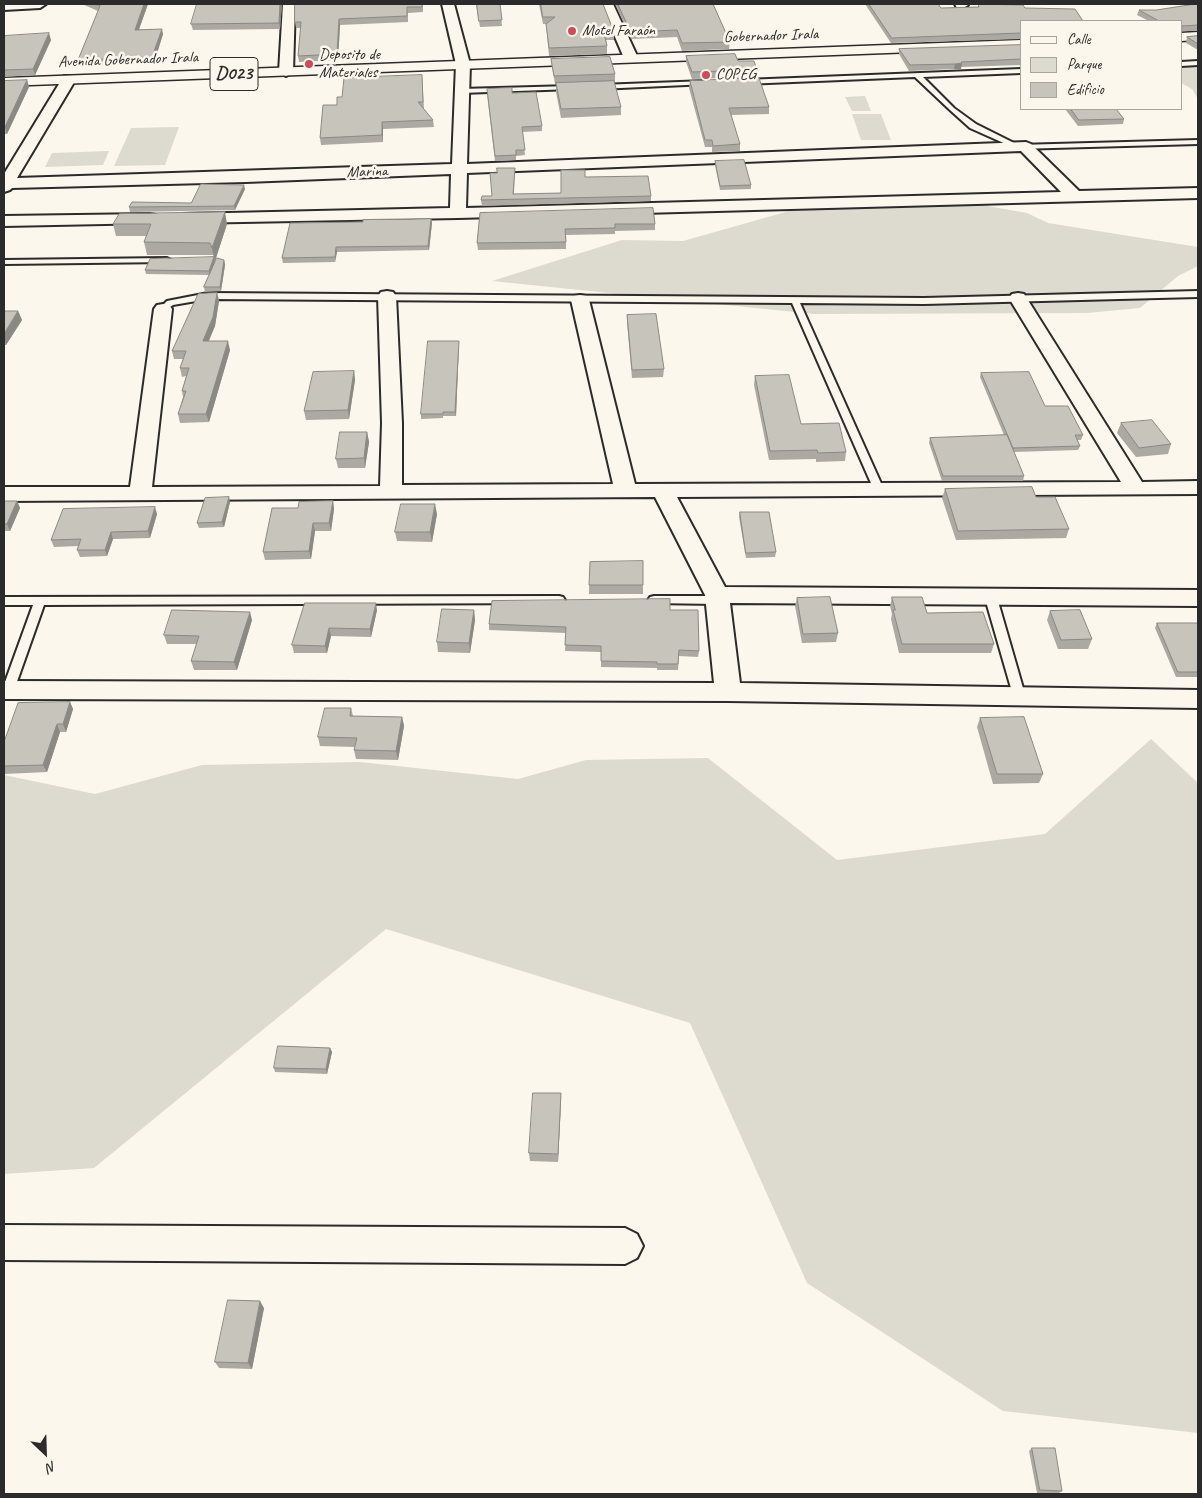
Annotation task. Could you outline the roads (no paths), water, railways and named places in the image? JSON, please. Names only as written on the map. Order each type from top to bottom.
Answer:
[{"type":"main road","points":[[1182,37],[1198,36]]},
{"type":"main road","name":"Gobernador Irala","points":[[463,64],[1020,44]]},
{"type":"main road","name":"Avenida Gobernador Irala","points":[[4,82],[463,64]]},
{"type":"street","points":[[5,5],[40,4]]},
{"type":"street","points":[[286,72],[289,4]]},
{"type":"street","points":[[448,4],[463,64],[458,213]]},
{"type":"street","points":[[607,4],[631,58]]},
{"type":"street","points":[[5,185],[69,79]]},
{"type":"street","points":[[1022,147],[1075,198]]},
{"type":"street","name":"Marina","points":[[5,185],[1022,147]]},
{"type":"street","points":[[4,221],[458,213],[1075,198],[1198,193]]},
{"type":"street","points":[[387,296],[392,423],[391,492]]},
{"type":"street","points":[[1018,298],[1135,488]]},
{"type":"street","points":[[580,300],[626,492]]},
{"type":"street","points":[[140,493],[163,309]]},
{"type":"street","points":[[4,494],[1198,488]]},
{"type":"street","points":[[663,492],[717,598],[728,692]]},
{"type":"street","points":[[717,598],[1198,598]]},
{"type":"street","points":[[6,690],[728,692],[1198,699]]},
{"type":"street","points":[[4,1242],[625,1246]]},
{"type":"lane","points":[[1182,64],[1198,64]]},
{"type":"lane","points":[[735,82],[1020,71]]},
{"type":"lane","points":[[917,75],[952,110],[973,126],[1022,147],[1198,142]]},
{"type":"lane","points":[[588,87],[716,83]]},
{"type":"lane","points":[[462,91],[579,87]]},
{"type":"lane","points":[[4,262],[180,259]]},
{"type":"lane","points":[[163,309],[170,303],[208,296],[924,301],[1198,294]]},
{"type":"lane","points":[[794,301],[879,490]]},
{"type":"lane","points":[[638,600],[717,598]]},
{"type":"lane","points":[[990,598],[1019,695]]},
{"type":"lane","points":[[4,602],[568,600]]},
{"type":"lane","points":[[6,690],[40,602]]},
{"type":"place","name":"Motel Faraón","points":[[572,31]]},
{"type":"place","name":"Deposito de Materiales","points":[[309,64]]},
{"type":"place","name":"COPEG","points":[[706,75]]}]
